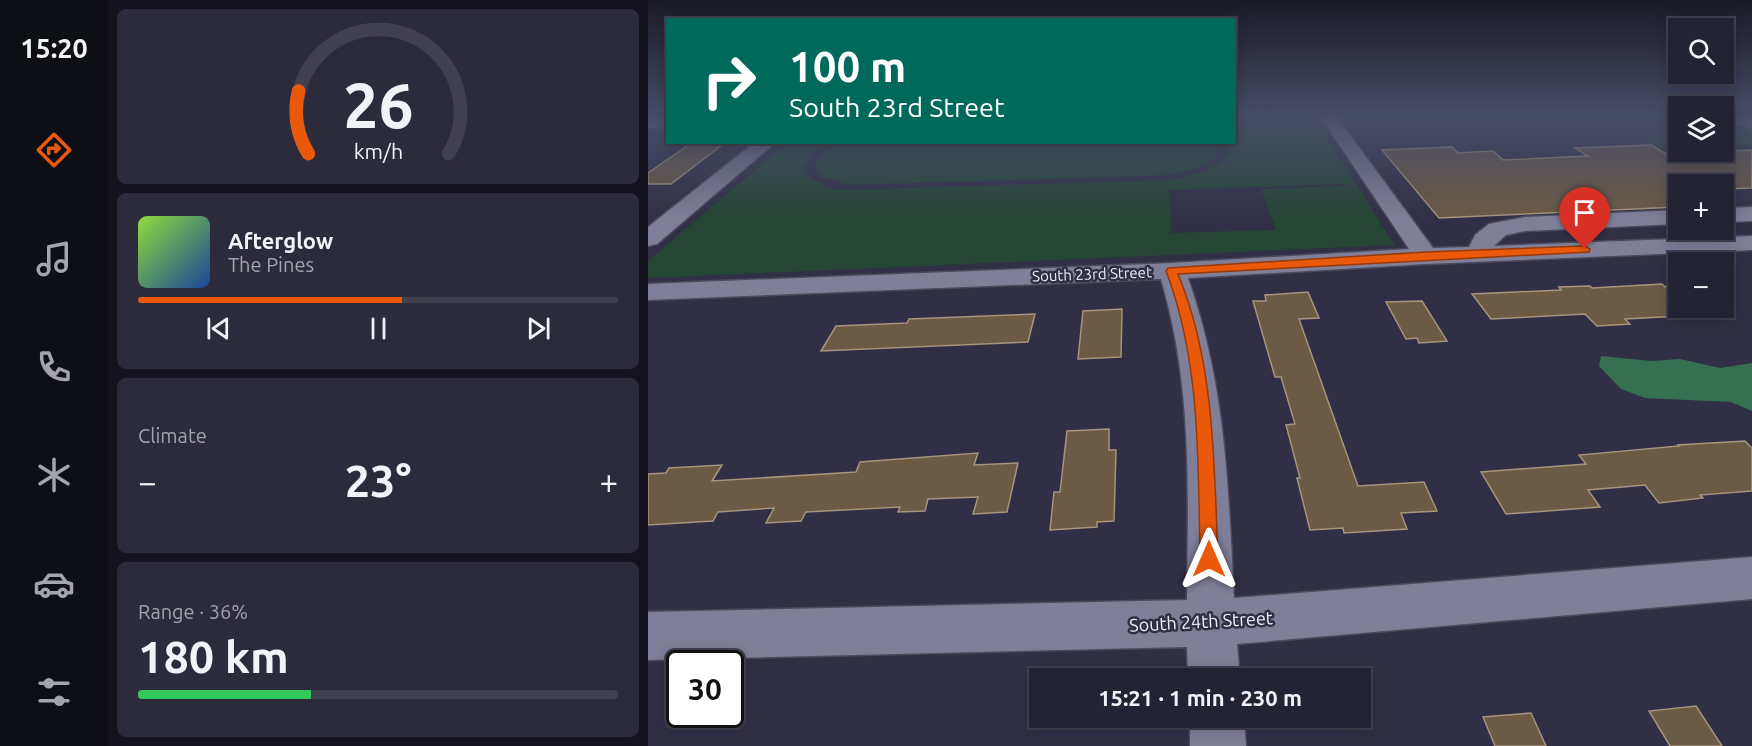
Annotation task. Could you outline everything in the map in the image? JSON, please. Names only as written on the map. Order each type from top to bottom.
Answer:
[{"type":"street","points":[[648,239],[756,151]]},
{"type":"street","points":[[1352,151],[1426,256]]},
{"type":"street","points":[[1734,214],[1752,213]]},
{"type":"street","points":[[1478,254],[1484,240],[1498,229],[1525,224],[1668,217]]},
{"type":"street","name":"South 23rd Street","points":[[648,292],[1172,271],[1426,256],[1752,243]]},
{"type":"street","points":[[1172,271],[1181,294],[1198,369],[1206,438],[1210,623],[1213,668]]},
{"type":"street","name":"South 24th Street","points":[[648,636],[1210,623],[1752,578]]},
{"type":"street","points":[[1217,728],[1218,746]]},
{"type":"green space","points":[[778,151],[816,151],[806,162],[802,172],[825,186],[841,190],[1168,180],[1204,171],[1226,156],[1229,151],[1335,151],[1382,225],[1373,226],[1382,226],[1395,245],[648,278],[648,261]],"holes":[[[1345,184],[1345,186],[1261,189],[1276,230],[1171,233],[1169,190]]]},
{"type":"green space","points":[[1220,151],[1206,163],[1197,167],[1150,176],[849,185],[820,176],[815,167],[824,152]]},
{"type":"green space","points":[[1601,356],[1651,361],[1680,359],[1720,368],[1752,363],[1752,411],[1731,402],[1645,398],[1621,389],[1599,366]]},
{"type":"building","points":[[680,151],[714,151],[671,184],[648,184],[648,173]]},
{"type":"building","points":[[1383,151],[1456,151],[1458,153],[1493,151],[1503,160],[1588,156],[1580,151],[1661,151],[1668,154],[1668,162],[1734,162],[1734,151],[1752,151],[1752,188],[1734,189],[1734,174],[1668,174],[1668,207],[1439,218]]},
{"type":"building","points":[[1662,284],[1668,289],[1668,317],[1625,319],[1630,324],[1597,326],[1585,314],[1491,319],[1472,294],[1561,290],[1559,287],[1590,286],[1592,288]]},
{"type":"building","points":[[1308,292],[1319,318],[1299,319],[1358,486],[1424,482],[1437,511],[1401,513],[1407,529],[1344,533],[1343,528],[1310,530],[1297,478],[1300,478],[1286,425],[1295,424],[1281,377],[1275,377],[1253,301],[1266,301],[1265,295]]},
{"type":"building","points":[[1422,301],[1447,341],[1419,343],[1417,338],[1406,339],[1386,302]]},
{"type":"building","points":[[1122,309],[1121,357],[1078,359],[1083,311]]},
{"type":"building","points":[[1035,314],[1028,342],[821,351],[836,326],[907,323],[909,319]]},
{"type":"building","points":[[1109,429],[1109,450],[1116,450],[1114,521],[1097,522],[1097,527],[1050,530],[1054,492],[1060,492],[1067,431]]},
{"type":"building","points":[[1745,441],[1752,448],[1752,491],[1700,495],[1703,498],[1659,503],[1645,485],[1588,490],[1600,507],[1506,514],[1481,472],[1586,464],[1579,455]]},
{"type":"building","points":[[978,453],[974,465],[1018,463],[1007,512],[973,514],[978,497],[928,499],[925,511],[898,512],[900,507],[806,512],[801,521],[766,523],[774,508],[718,512],[713,521],[648,525],[648,474],[666,473],[669,468],[722,465],[712,481],[856,472],[860,462]]},
{"type":"building","points":[[1696,706],[1722,746],[1670,746],[1649,711]]},
{"type":"building","points":[[1531,713],[1546,746],[1495,746],[1483,717]]},
{"type":"route","points":[[1209,559],[1206,438],[1198,369],[1181,294],[1172,271],[1585,249]]}]
